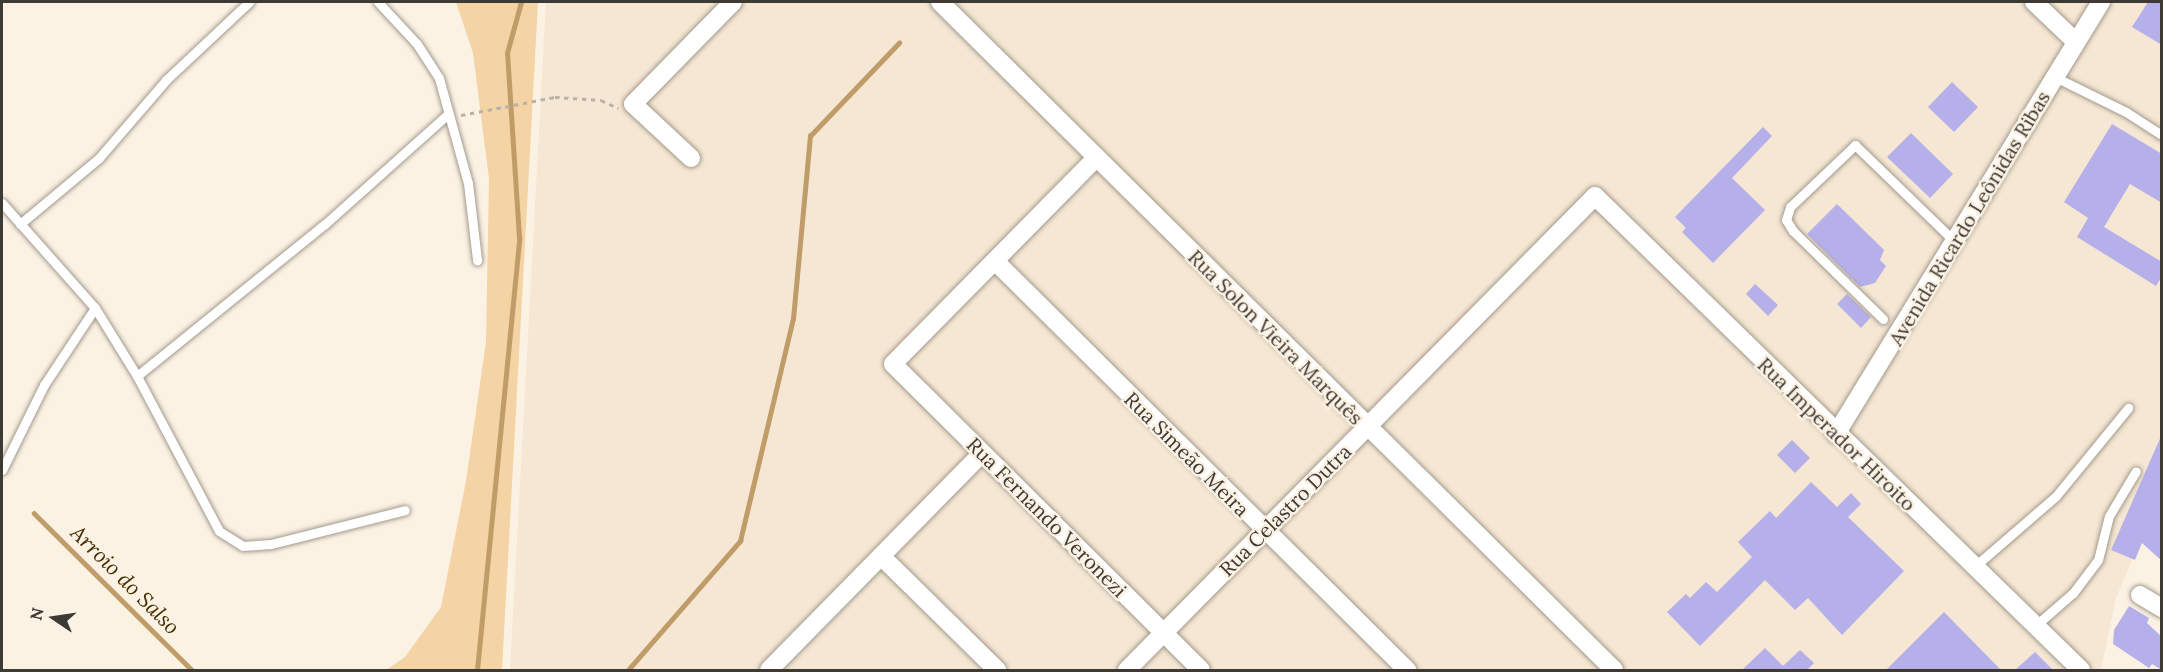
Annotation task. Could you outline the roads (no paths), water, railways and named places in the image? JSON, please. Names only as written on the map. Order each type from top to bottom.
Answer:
[{"type":"street","points":[[691,158],[633,104],[734,2]]},
{"type":"street","name":"Rua Solon Vieira Marquês","points":[[940,2],[1366,427],[1614,670]]},
{"type":"street","points":[[2034,2],[2076,42]]},
{"type":"street","name":"Avenida Ricardo Leônidas Ribas","points":[[1836,434],[2101,2]]},
{"type":"street","points":[[995,261],[1096,158]]},
{"type":"street","name":"Rua Celastro Dutra","points":[[1127,670],[1595,196]]},
{"type":"street","name":"Rua Imperador Hiroito","points":[[1595,196],[1836,434],[2081,670]]},
{"type":"street","name":"Rua Fernando Veronezi","points":[[995,261],[893,364],[1201,670]]},
{"type":"street","name":"Rua Simeão Meira","points":[[995,261],[1264,531],[1407,670]]},
{"type":"street","points":[[781,666],[881,556],[982,453]]},
{"type":"street","points":[[881,556],[997,670]]},
{"type":"street","points":[[2140,595],[2162,608]]},
{"type":"lane","points":[[20,224],[99,158],[166,80],[249,2]]},
{"type":"lane","points":[[378,2],[417,44],[439,78],[447,115],[468,183],[477,260]]},
{"type":"lane","points":[[2055,77],[2126,112],[2162,135]]},
{"type":"lane","points":[[137,376],[325,224],[447,115]]},
{"type":"lane","points":[[1883,319],[1793,231],[1786,220],[1790,207],[1855,145],[1954,241]]},
{"type":"lane","points":[[2,203],[95,308],[137,376],[219,531],[243,546],[272,544],[405,510]]},
{"type":"lane","points":[[2,470],[44,385],[95,308]]},
{"type":"lane","points":[[1974,567],[2056,496],[2128,408]]},
{"type":"lane","points":[[2035,626],[2073,593],[2098,560],[2109,516],[2136,471]]},
{"type":"waterway","points":[[477,670],[519,238],[507,53],[521,2]]},
{"type":"waterway","points":[[628,670],[740,541],[793,319],[810,136],[899,43]]},
{"type":"waterway","name":"Arroio do Salso","points":[[34,513],[192,670]]}]
